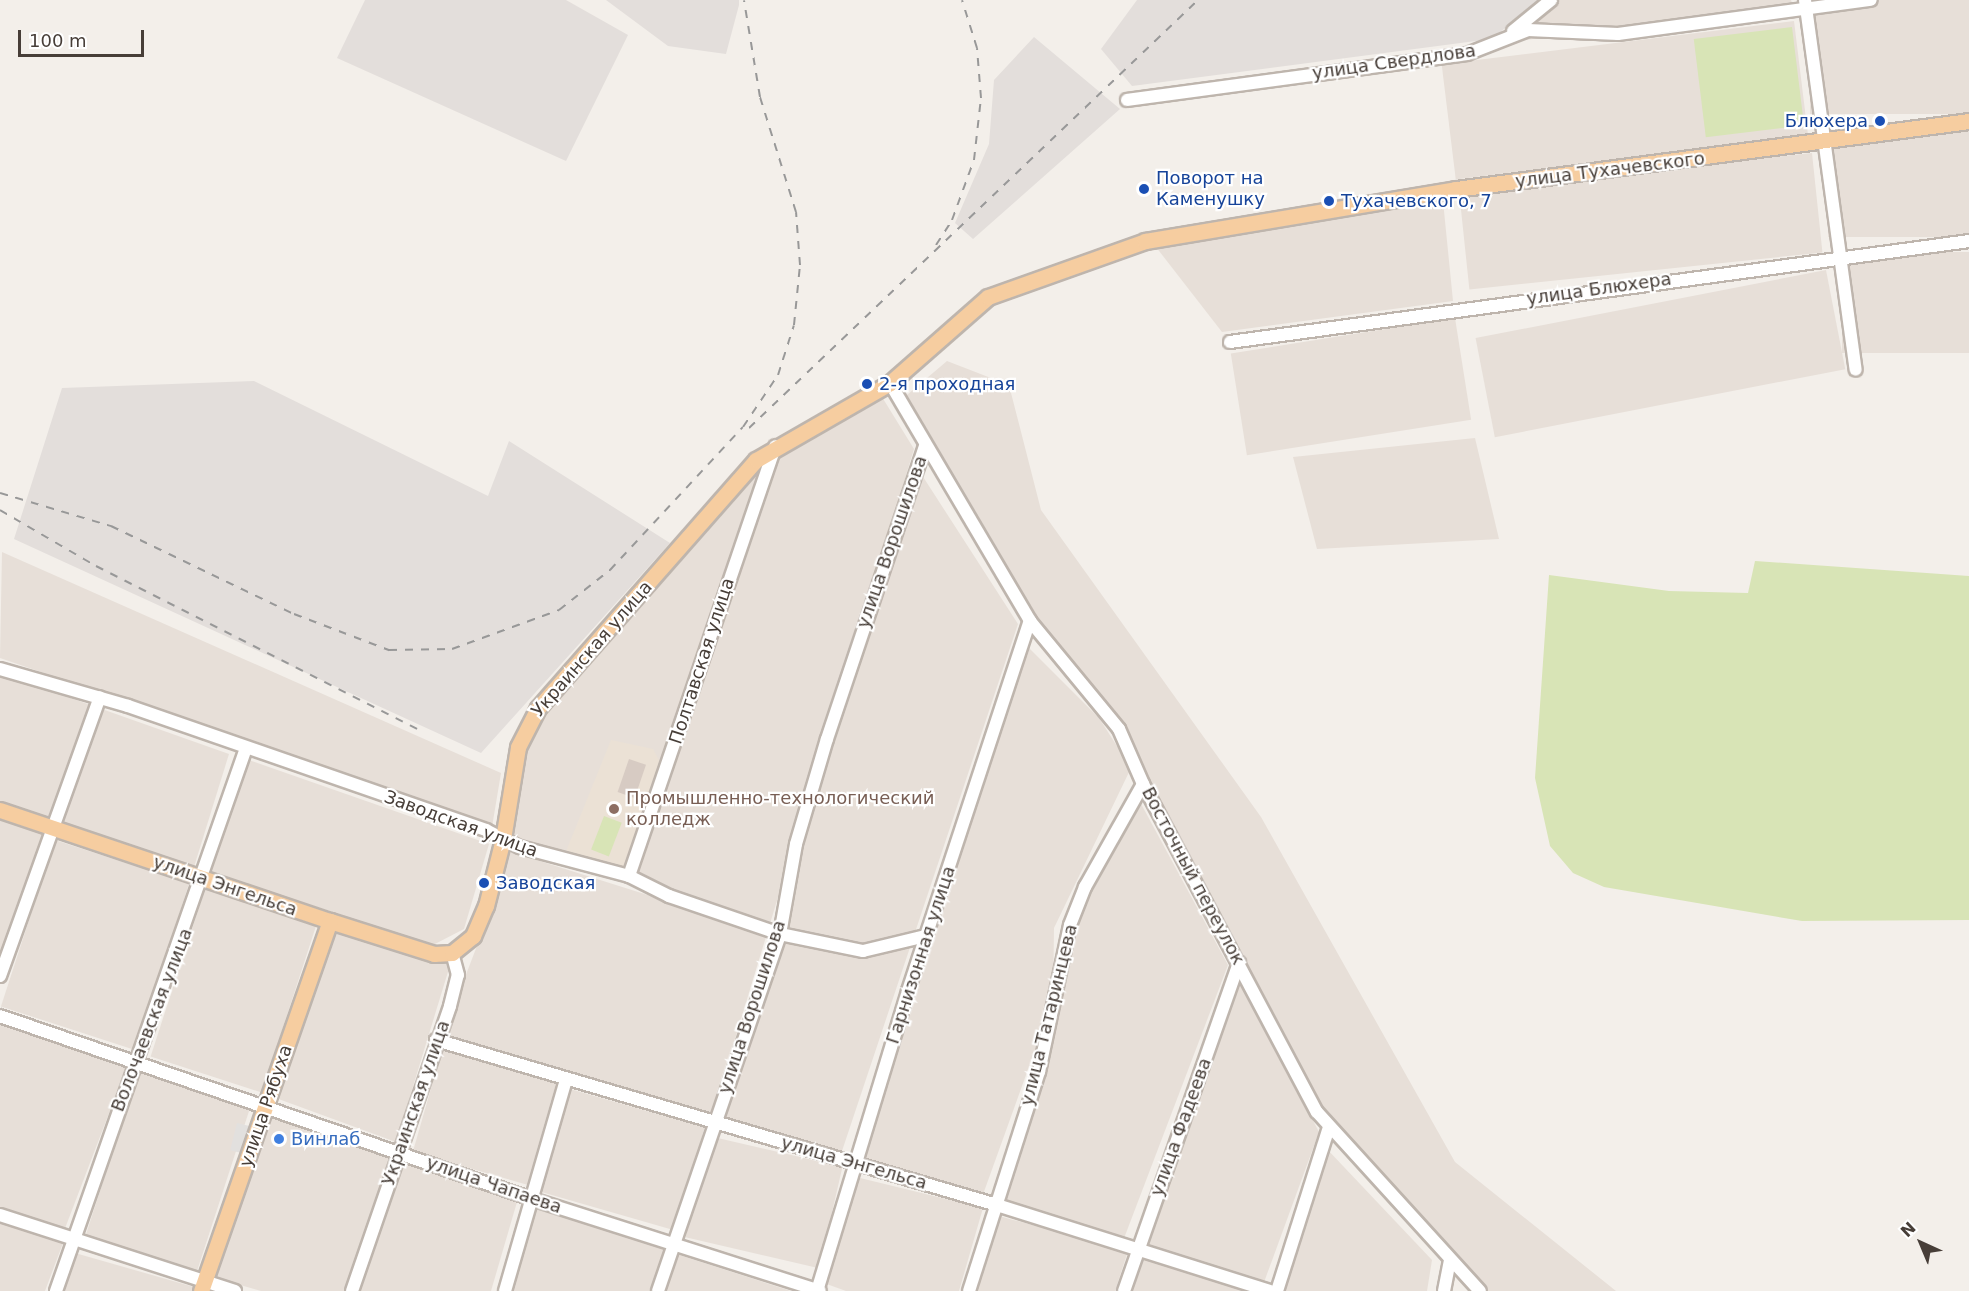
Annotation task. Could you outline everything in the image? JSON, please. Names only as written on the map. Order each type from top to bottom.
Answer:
[{"type":"main road","name":"улица Тухачевского","points":[[1145,241],[1456,189],[1825,142],[1969,121]]},
{"type":"main road","name":"Украинская улица","points":[[452,953],[468,941],[479,923],[503,839],[518,747],[534,713],[740,476],[775,446],[890,383],[988,297],[1145,241]]},
{"type":"main road","name":"улица Энгельса","points":[[0,810],[434,954],[452,953]]},
{"type":"main road","name":"улица Рябуха","points":[[202,1286],[330,921]]},
{"type":"street","points":[[1510,34],[1551,0]]},
{"type":"street","name":"улица Свердлова","points":[[1127,100],[1467,54],[1493,47],[1510,34],[1545,29],[1618,34],[1806,4],[1871,0]]},
{"type":"street","points":[[1806,4],[1856,370]]},
{"type":"street","name":"улица Блюхера","points":[[1230,342],[1842,256],[1969,241]]},
{"type":"street","name":"Восточный переулок","points":[[890,383],[1030,621],[1119,729],[1143,784],[1329,1127],[1480,1291]]},
{"type":"street","name":"Полтавская улица","points":[[628,876],[775,446]]},
{"type":"street","name":"улица Ворошилова","points":[[658,1291],[713,1122],[780,934],[796,844],[824,750],[925,446]]},
{"type":"street","name":"Гарнизонная улица","points":[[818,1291],[926,936],[1030,621]]},
{"type":"street","name":"Заводская улица","points":[[0,669],[100,697],[503,839],[628,876],[669,896],[780,934],[863,951],[926,936]]},
{"type":"street","points":[[0,976],[56,828],[100,697]]},
{"type":"street","name":"Волочаевская улица","points":[[56,1291],[133,1061],[203,879],[246,748]]},
{"type":"street","name":"улица Татаринцева","points":[[969,1291],[1039,1072],[1070,925],[1085,887],[1143,784]]},
{"type":"street","name":"Украинская улица","points":[[352,1291],[458,975],[452,953]]},
{"type":"street","name":"улица Фадеева","points":[[1124,1291],[1239,963]]},
{"type":"street","name":"улица Чапаева","points":[[0,1016],[267,1104],[532,1199],[818,1291]]},
{"type":"street","name":"улица Энгельса","points":[[436,1040],[997,1205],[1270,1291]]},
{"type":"street","points":[[505,1291],[566,1079]]},
{"type":"street","points":[[1277,1291],[1329,1127]]},
{"type":"street","points":[[0,1215],[75,1239],[202,1286],[235,1291]]},
{"type":"street","points":[[1444,1291],[1450,1260]]},
{"type":"shaded area","points":[[365,0],[566,0],[628,35],[566,161],[337,58]]},
{"type":"shaded area","points":[[606,0],[739,0],[739,5],[726,54],[668,46]]},
{"type":"shaded area","points":[[1137,0],[1542,0],[1491,39],[1132,86],[1101,49]]},
{"type":"shaded area","points":[[1559,0],[1791,0],[1792,3],[1505,43]]},
{"type":"shaded area","points":[[1810,0],[1969,0],[1969,114],[1810,114]]},
{"type":"shaded area","points":[[1794,21],[1808,136],[1456,179],[1442,64]]},
{"type":"shaded area","points":[[1034,37],[1120,109],[973,239],[955,223],[989,144],[994,80]]},
{"type":"shaded area","points":[[1828,131],[1969,131],[1969,237],[1828,237]]},
{"type":"shaded area","points":[[1812,153],[1822,252],[1469,290],[1459,190]]},
{"type":"shaded area","points":[[1443,201],[1453,301],[1222,332],[1156,247]]},
{"type":"shaded area","points":[[1842,252],[1969,252],[1969,353],[1842,353]]},
{"type":"shaded area","points":[[1826,270],[1845,369],[1495,437],[1476,338]]},
{"type":"shaded area","points":[[1455,318],[1471,420],[1247,455],[1231,354]]},
{"type":"shaded area","points":[[947,361],[1009,385],[1041,510],[1261,817],[1455,1162],[1616,1291],[1486,1291],[1329,1124],[1110,716],[1031,616],[907,395]]},
{"type":"shaded area","points":[[254,381],[488,496],[509,441],[670,543],[481,753],[14,539],[62,388]]},
{"type":"shaded area","points":[[882,397],[914,449],[711,1118],[441,1040],[480,938],[505,850],[708,914],[633,875],[777,452]]},
{"type":"shaded area","points":[[1475,438],[1499,539],[1317,549],[1293,457]]},
{"type":"shaded area","points":[[766,462],[627,875],[507,837],[533,722]]},
{"type":"shaded area","points":[[918,469],[1018,624],[840,1157],[715,1119]]},
{"type":"shaded area","points":[[2,552],[501,773],[492,827],[0,658]]},
{"type":"shaded area","points":[[1026,645],[1099,718],[1131,768],[1054,928],[1053,1000],[981,1200],[856,1162]]},
{"type":"shaded area","points":[[0,673],[229,754],[194,867],[0,802]]},
{"type":"shaded area","name":"Промышленно-технологический колледж","points":[[611,740],[653,749],[661,764],[624,872],[565,854]]},
{"type":"shaded area","points":[[246,759],[489,844],[464,929],[433,945],[211,872]]},
{"type":"shaded area","points":[[1139,800],[1228,965],[1123,1241],[998,1205],[1071,934]]},
{"type":"shaded area","points":[[0,820],[45,835],[0,964]]},
{"type":"shaded area","points":[[55,840],[189,884],[135,1050],[1,1006]]},
{"type":"shaded area","points":[[205,889],[316,925],[262,1093],[151,1056]]},
{"type":"shaded area","points":[[333,931],[432,963],[451,962],[396,1142],[273,1097]]},
{"type":"shaded area","points":[[1241,982],[1319,1132],[1263,1285],[1139,1247]]},
{"type":"shaded area","points":[[0,1024],[127,1066],[64,1231],[0,1210]]},
{"type":"shaded area","points":[[442,1050],[556,1083],[527,1185],[413,1152]]},
{"type":"shaded area","points":[[139,1071],[250,1107],[196,1275],[85,1238]]},
{"type":"shaded area","points":[[570,1089],[705,1128],[675,1230],[541,1192]]},
{"type":"shaded area","points":[[267,1114],[390,1158],[345,1291],[261,1291],[208,1276]]},
{"type":"shaded area","points":[[237,1123],[253,1127],[246,1154],[230,1150]]},
{"type":"shaded area","points":[[709,1136],[842,1167],[819,1268],[686,1237]]},
{"type":"shaded area","points":[[1326,1148],[1432,1260],[1427,1291],[1281,1291]]},
{"type":"shaded area","points":[[399,1160],[517,1202],[491,1291],[355,1291]]},
{"type":"shaded area","points":[[856,1177],[983,1208],[959,1291],[846,1291],[821,1282]]},
{"type":"shaded area","points":[[533,1208],[668,1249],[652,1291],[509,1291]]},
{"type":"shaded area","points":[[999,1216],[1128,1251],[1115,1291],[974,1291]]},
{"type":"shaded area","points":[[0,1223],[63,1243],[45,1291],[0,1291]]},
{"type":"shaded area","points":[[75,1253],[194,1287],[192,1291],[61,1291]]},
{"type":"shaded area","points":[[673,1253],[791,1291],[662,1291]]},
{"type":"shaded area","points":[[1142,1253],[1266,1291],[1129,1291]]},
{"type":"green space","points":[[1792,27],[1804,125],[1706,137],[1694,39]]},
{"type":"green space","points":[[1755,561],[1969,576],[1969,920],[1802,921],[1604,887],[1573,873],[1550,846],[1535,778],[1549,575],[1669,591],[1748,593]]},
{"type":"green space","points":[[604,816],[622,823],[609,856],[591,850]]},
{"type":"building","points":[[629,759],[646,765],[635,798],[618,792]]},
{"type":"railway","points":[[0,493],[111,526],[294,614],[389,650],[452,649],[559,610],[610,570],[743,427],[778,375],[794,325],[800,265],[796,212],[760,97],[744,0]]},
{"type":"railway","points":[[936,245],[952,220],[974,160],[981,98],[977,48],[962,0]]},
{"type":"railway","points":[[749,428],[1198,0]]},
{"type":"railway","points":[[0,510],[96,566],[417,729]]},
{"type":"place","name":"Блюхера","points":[[1880,121]]},
{"type":"place","name":"Поворот на Каменушку","points":[[1144,189]]},
{"type":"place","name":"Тухачевского, 7","points":[[1329,201]]},
{"type":"place","name":"2-я проходная","points":[[867,384]]},
{"type":"place","name":"Промышленно-технологический колледж","points":[[614,809]]},
{"type":"place","name":"Заводская","points":[[484,883]]},
{"type":"place","name":"Винлаб","points":[[279,1139]]}]
